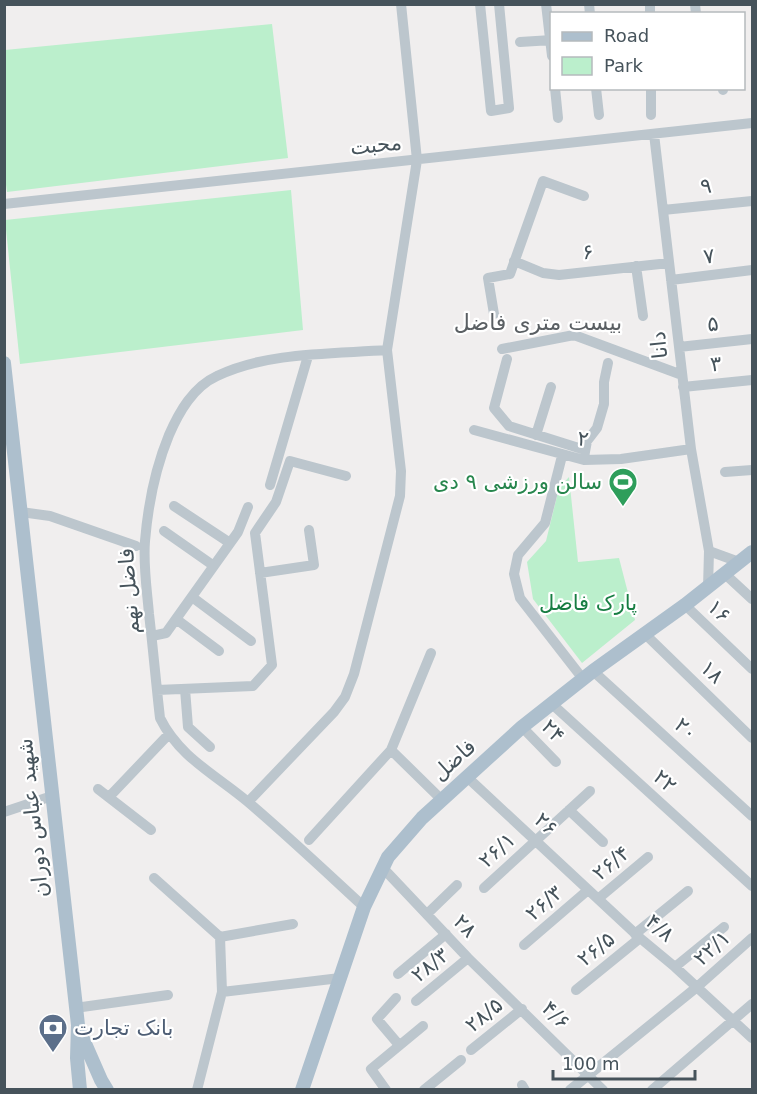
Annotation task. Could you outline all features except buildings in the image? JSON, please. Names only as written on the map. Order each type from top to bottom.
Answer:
[{"type":"main road","name":"شهید عباس دوران","points":[[4,363],[8,417],[21,512],[78,1025],[77,1058],[80,1089]]},
{"type":"main road","name":"فاضل","points":[[302,1089],[364,907],[382,867],[408,833],[522,727],[752,553]]},
{"type":"main road","points":[[78,1025],[107,1089]]},
{"type":"street","points":[[248,802],[334,712],[345,697],[354,674],[400,496],[401,471],[387,350],[417,160],[400,4]]},
{"type":"street","points":[[480,4],[491,111],[508,108],[499,4]]},
{"type":"street","points":[[546,4],[550,33]]},
{"type":"street","points":[[520,42],[550,40]]},
{"type":"street","points":[[555,90],[558,118]]},
{"type":"street","points":[[596,90],[599,115]]},
{"type":"street","points":[[651,90],[651,116]]},
{"type":"street","name":"محبت","points":[[4,204],[753,123]]},
{"type":"street","name":"دانا","points":[[654,134],[691,449],[709,551],[708,588]]},
{"type":"street","points":[[494,314],[488,278],[510,274],[543,181],[584,196]]},
{"type":"street","name":"۹","points":[[663,210],[753,201]]},
{"type":"street","name":"۶","points":[[514,261],[543,273],[559,275],[669,263]]},
{"type":"street","points":[[636,266],[643,316]]},
{"type":"street","name":"۷","points":[[671,280],[753,270]]},
{"type":"street","points":[[608,363],[604,382],[604,404],[597,428],[587,441],[585,455],[509,426],[494,408],[505,354],[574,335],[682,375]]},
{"type":"street","name":"۵","points":[[679,347],[753,339]]},
{"type":"street","name":"فاضل نهم","points":[[364,907],[248,802],[182,751],[168,735],[160,718],[145,543],[150,502],[160,457],[176,418],[193,394],[214,377],[238,367],[264,361],[387,350]]},
{"type":"street","points":[[270,485],[308,356]]},
{"type":"street","name":"۳","points":[[683,387],[753,380]]},
{"type":"street","points":[[537,435],[551,387]]},
{"type":"street","name":"۲","points":[[474,430],[562,456],[585,455],[621,459],[691,449]]},
{"type":"street","name":"۲۰","points":[[562,456],[545,523],[518,555],[514,574],[520,598],[588,675],[753,816]]},
{"type":"street","points":[[157,690],[253,686],[272,665],[255,532],[276,501],[290,461],[346,476]]},
{"type":"street","points":[[725,472],[753,470]]},
{"type":"street","points":[[174,506],[230,543]]},
{"type":"street","points":[[152,636],[166,633],[238,532],[248,507]]},
{"type":"street","points":[[21,512],[50,516],[136,546]]},
{"type":"street","points":[[260,573],[314,565],[309,530]]},
{"type":"street","points":[[164,531],[214,566]]},
{"type":"street","points":[[709,551],[739,562]]},
{"type":"street","points":[[725,574],[753,599]]},
{"type":"street","points":[[192,597],[251,641]]},
{"type":"street","name":"۱۶","points":[[685,605],[753,669]]},
{"type":"street","points":[[176,619],[219,651]]},
{"type":"street","name":"۱۸","points":[[645,634],[753,738]]},
{"type":"street","points":[[309,840],[391,750],[431,653]]},
{"type":"street","points":[[184,689],[188,727],[210,747]]},
{"type":"street","name":"۲۲","points":[[552,704],[753,886]]},
{"type":"street","name":"۲۴","points":[[522,727],[556,762]]},
{"type":"street","points":[[109,797],[168,735]]},
{"type":"street","points":[[391,750],[442,800]]},
{"type":"street","name":"۲۶","points":[[467,777],[598,898]]},
{"type":"street","points":[[98,789],[151,830]]},
{"type":"street","name":"۲۶/۱","points":[[484,888],[590,791]]},
{"type":"street","points":[[4,812],[52,796]]},
{"type":"street","points":[[569,810],[603,842]]},
{"type":"street","name":"۲۶/۴","points":[[598,898],[648,857]]},
{"type":"street","name":"۲۸","points":[[382,867],[468,958],[522,1009]]},
{"type":"street","points":[[154,878],[220,937],[222,992],[197,1089]]},
{"type":"street","points":[[428,914],[457,885]]},
{"type":"street","name":"۲۶/۳","points":[[524,945],[588,890]]},
{"type":"street","name":"۲۶/۵","points":[[576,990],[688,891]]},
{"type":"street","name":"۴/۸","points":[[598,898],[753,1038]]},
{"type":"street","points":[[220,937],[293,924]]},
{"type":"street","points":[[675,967],[724,927]]},
{"type":"street","points":[[398,974],[446,934]]},
{"type":"street","name":"۲۲/۱","points":[[570,1089],[697,987],[753,938]]},
{"type":"street","name":"۲۸/۳","points":[[416,1001],[468,958]]},
{"type":"street","points":[[222,992],[340,978]]},
{"type":"street","points":[[75,1008],[168,995]]},
{"type":"street","points":[[396,998],[377,1019],[399,1045]]},
{"type":"street","points":[[652,1089],[753,1004]]},
{"type":"street","name":"۲۸/۵","points":[[471,1050],[522,1009]]},
{"type":"street","name":"۴/۶","points":[[522,1009],[603,1089]]},
{"type":"street","points":[[386,1089],[370,1069],[423,1026]]},
{"type":"street","points":[[424,1089],[461,1059]]},
{"type":"green space","points":[[272,24],[288,158],[7,192],[4,170],[5,50]]},
{"type":"green space","points":[[291,190],[303,330],[20,364],[5,220]]},
{"type":"green space","name":"پارک فاضل","points":[[569,477],[578,562],[619,558],[635,620],[582,663],[533,599],[527,562],[546,541],[559,488]]},
{"type":"place","name":"سالن ورزشی ۹ دی","points":[[623,508]]},
{"type":"place","name":"بانک تجارت","points":[[53,1054]]},
{"type":"district","name":"بیست متری فاضل","points":[[538,322]]}]
